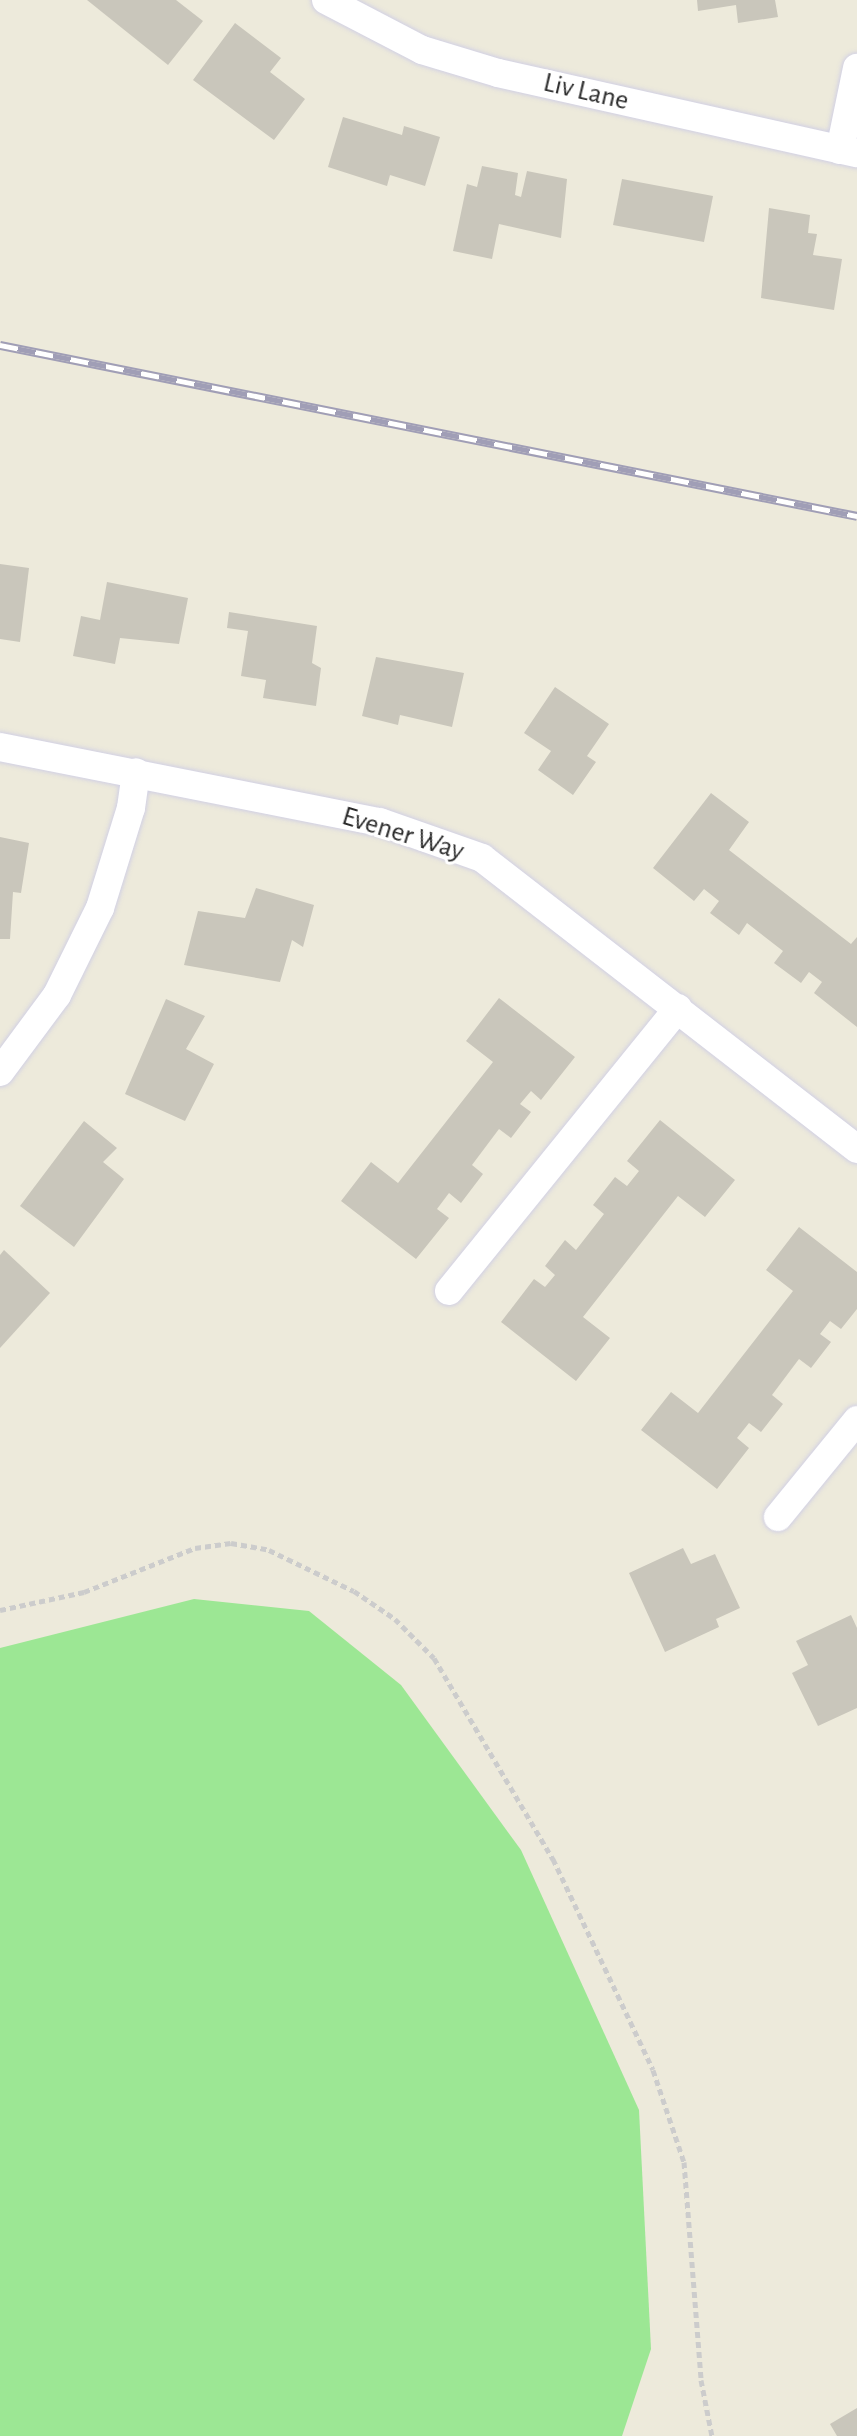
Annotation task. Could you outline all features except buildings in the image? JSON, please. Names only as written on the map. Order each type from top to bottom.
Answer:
[{"type":"street","name":"Liv Lane","points":[[326,0],[422,50],[498,73],[849,151]]},
{"type":"street","points":[[849,151],[857,68]]},
{"type":"street","name":"Evener Way","points":[[0,747],[380,822],[482,858],[857,1149]]},
{"type":"street","points":[[0,1072],[57,995],[100,908],[131,808],[136,772]]},
{"type":"street","points":[[449,1291],[678,1008]]},
{"type":"street","points":[[778,1517],[857,1420]]},
{"type":"path","points":[[0,1610],[84,1592],[195,1548],[231,1543],[269,1550],[354,1591],[395,1619],[434,1658],[553,1859],[653,2070],[684,2162],[701,2380],[712,2436]]},
{"type":"green space","points":[[194,1599],[309,1611],[401,1685],[521,1850],[639,2110],[651,2349],[622,2436],[0,2436],[0,1648]]},
{"type":"railway","points":[[0,345],[857,516]]}]
